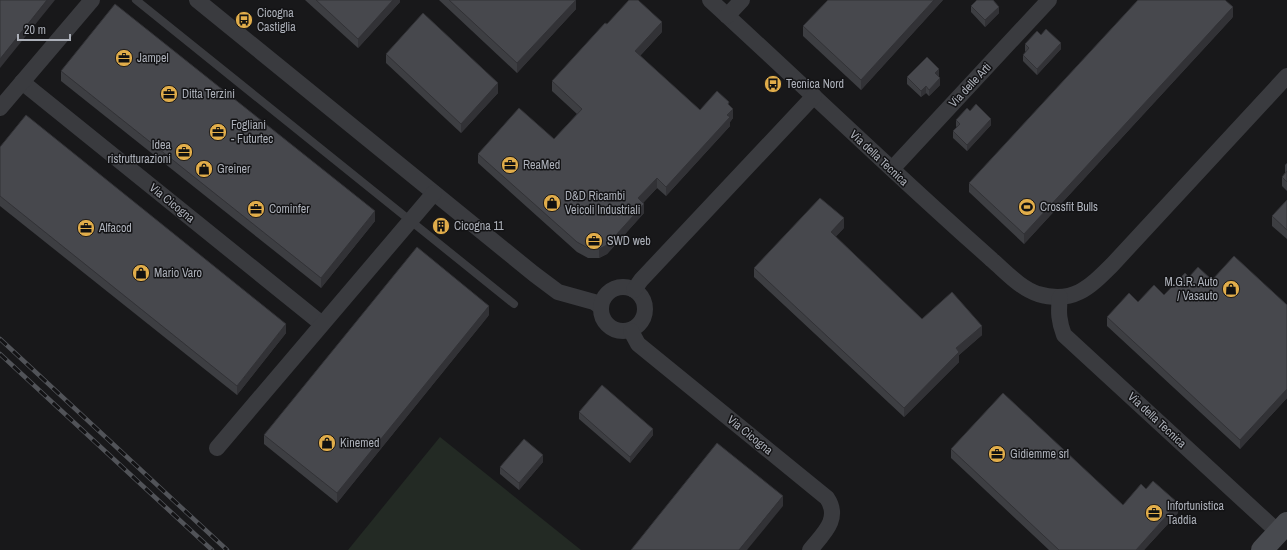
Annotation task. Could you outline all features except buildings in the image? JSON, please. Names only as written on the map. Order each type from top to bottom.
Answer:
[{"type":"street","points":[[0,108],[92,0]]},
{"type":"street","points":[[197,0],[534,274],[558,292],[594,302],[601,307]]},
{"type":"street","name":"Via della Tecnica","points":[[710,0],[892,169],[1021,285],[1038,293],[1060,297],[1080,292],[1094,283],[1287,76]]},
{"type":"street","points":[[727,16],[742,0]]},
{"type":"street","name":"Via delle Arti","points":[[892,169],[1049,0]]},
{"type":"street","name":"Via Cicogna","points":[[22,82],[322,324]]},
{"type":"street","points":[[634,290],[641,280],[814,96]]},
{"type":"street","points":[[217,448],[434,192]]},
{"type":"street","points":[[620,287],[628,287],[634,290],[644,301],[646,308],[642,322],[637,327],[623,332],[610,327],[604,321],[602,314],[601,307],[603,300],[607,294],[620,287]]},
{"type":"street","name":"Via della Tecnica","points":[[1060,297],[1058,310],[1059,324],[1064,335],[1283,537]]},
{"type":"street","name":"Via Cicogna","points":[[631,330],[638,344],[827,498],[833,511],[831,520],[825,531],[810,550]]},
{"type":"street","points":[[1262,550],[1283,537]]},
{"type":"lane","points":[[136,0],[514,304]]},
{"type":"shaded area","points":[[440,437],[581,550],[348,550]]},
{"type":"railway","points":[[0,339],[227,550]]},
{"type":"railway","points":[[0,354],[212,550]]},
{"type":"place","name":"Cicogna Castiglia","points":[[244,20]]},
{"type":"place","name":"Jampel","points":[[124,58]]},
{"type":"place","name":"Tecnica Nord","points":[[773,84]]},
{"type":"place","name":"Ditta Terzini","points":[[169,94]]},
{"type":"place","name":"Fogliani - Futurtec","points":[[218,132]]},
{"type":"place","name":"Idea ristrutturazioni","points":[[184,152]]},
{"type":"place","name":"ReaMed","points":[[510,165]]},
{"type":"place","name":"Greiner","points":[[204,169]]},
{"type":"place","name":"D&D Ricambi Veicoli Industriali","points":[[552,203]]},
{"type":"place","name":"Crossfit Bulls","points":[[1027,207]]},
{"type":"place","name":"Cominfer","points":[[256,209]]},
{"type":"place","name":"Cicogna 11","points":[[441,226]]},
{"type":"place","name":"Alfacod","points":[[86,228]]},
{"type":"place","name":"SWD web","points":[[594,241]]},
{"type":"place","name":"Mario Varo","points":[[141,273]]},
{"type":"place","name":"M.G.R. Auto / Vasauto","points":[[1231,289]]},
{"type":"place","name":"Kinemed","points":[[327,443]]},
{"type":"place","name":"Gidiemme srl","points":[[997,454]]},
{"type":"place","name":"Infortunistica Taddia","points":[[1154,513]]}]
